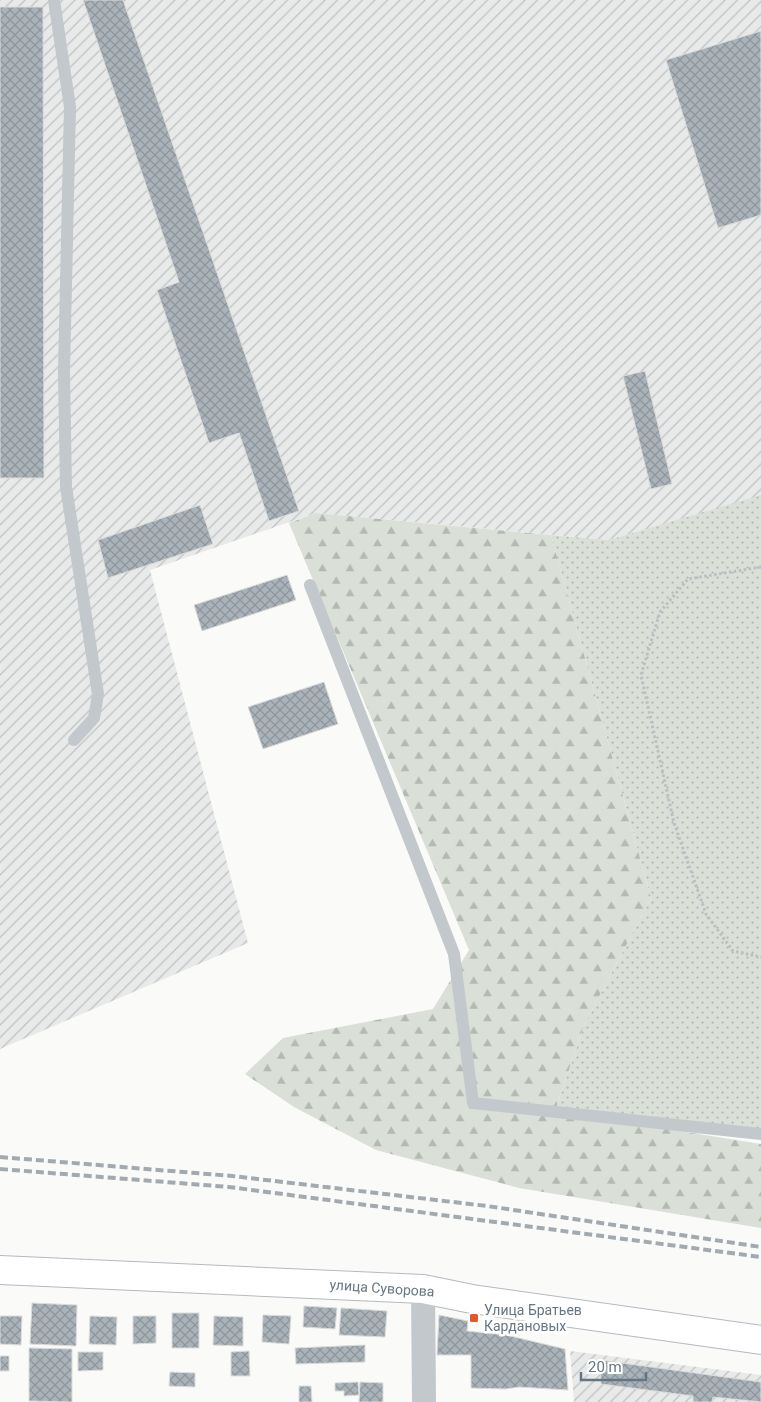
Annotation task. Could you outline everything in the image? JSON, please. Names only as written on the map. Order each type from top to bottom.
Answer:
[{"type":"main road","name":"улица Суворова","points":[[0,1270],[423,1289],[472,1299],[761,1340]]},
{"type":"street","points":[[423,1289],[424,1402]]},
{"type":"lane","points":[[54,0],[70,107],[64,372],[66,487],[98,694],[94,718],[74,740]]},
{"type":"lane","points":[[310,585],[454,954],[472,1103],[761,1134]]},
{"type":"path","points":[[761,566],[688,579],[660,612],[641,675],[674,823],[706,914],[733,951],[761,957]]},
{"type":"shaded area","points":[[0,0],[761,0],[761,496],[609,540],[316,513],[150,570],[248,943],[0,1049]]},
{"type":"shaded area","points":[[570,1351],[761,1375],[761,1402],[574,1402]]},
{"type":"green space","points":[[761,495],[761,1134],[555,1111],[584,1025],[651,898],[551,535],[609,540]]},
{"type":"green space","points":[[316,513],[551,535],[651,898],[584,1025],[555,1111],[761,1144],[761,1228],[519,1188],[376,1150],[294,1107],[245,1074],[283,1038],[433,1009],[469,950],[289,523]]},
{"type":"building","points":[[83,0],[123,0],[299,511],[269,521],[239,433],[209,443],[157,290],[179,282]]},
{"type":"building","points":[[0,7],[43,7],[44,478],[0,478]]},
{"type":"building","points":[[761,31],[761,215],[718,228],[666,60]]},
{"type":"building","points":[[645,371],[672,484],[651,489],[623,376]]},
{"type":"building","points":[[200,505],[213,544],[108,578],[98,540]]},
{"type":"building","points":[[287,575],[296,600],[202,631],[194,605]]},
{"type":"building","points":[[324,682],[338,724],[263,749],[248,707]]},
{"type":"building","points":[[32,1303],[77,1305],[76,1346],[30,1344]]},
{"type":"building","points":[[304,1306],[337,1308],[335,1329],[303,1327]]},
{"type":"building","points":[[341,1308],[387,1311],[385,1337],[339,1335]]},
{"type":"building","points":[[172,1313],[199,1313],[199,1348],[172,1348]]},
{"type":"building","points":[[263,1315],[291,1316],[289,1344],[262,1342]]},
{"type":"building","points":[[439,1315],[468,1321],[467,1331],[506,1335],[565,1349],[568,1390],[519,1387],[506,1389],[471,1388],[471,1355],[437,1355]]},
{"type":"building","points":[[0,1316],[22,1316],[21,1345],[0,1344]]},
{"type":"building","points":[[90,1316],[117,1317],[116,1345],[89,1344]]},
{"type":"building","points":[[133,1316],[156,1316],[156,1343],[133,1344]]},
{"type":"building","points":[[214,1316],[243,1317],[243,1346],[213,1345]]},
{"type":"building","points":[[365,1345],[365,1362],[296,1364],[295,1348]]},
{"type":"building","points":[[29,1348],[72,1349],[72,1402],[29,1401]]},
{"type":"building","points":[[249,1351],[250,1376],[231,1376],[231,1352]]},
{"type":"building","points":[[78,1352],[103,1352],[103,1370],[78,1371]]},
{"type":"building","points":[[0,1356],[9,1356],[9,1371],[0,1371]]},
{"type":"building","points":[[600,1360],[761,1382],[761,1402],[713,1397],[712,1402],[693,1402],[693,1396],[601,1384]]},
{"type":"building","points":[[170,1372],[195,1373],[195,1387],[169,1386]]},
{"type":"building","points":[[358,1382],[359,1395],[344,1396],[344,1391],[335,1391],[335,1383]]},
{"type":"building","points":[[360,1382],[383,1383],[383,1402],[359,1402]]},
{"type":"building","points":[[299,1386],[311,1386],[312,1402],[299,1402]]},
{"type":"railway","points":[[0,1157],[232,1176],[487,1206],[761,1247]]},
{"type":"railway","points":[[0,1169],[229,1187],[761,1257]]},
{"type":"place","name":"Улица Братьев Кардановых","points":[[474,1318]]}]
